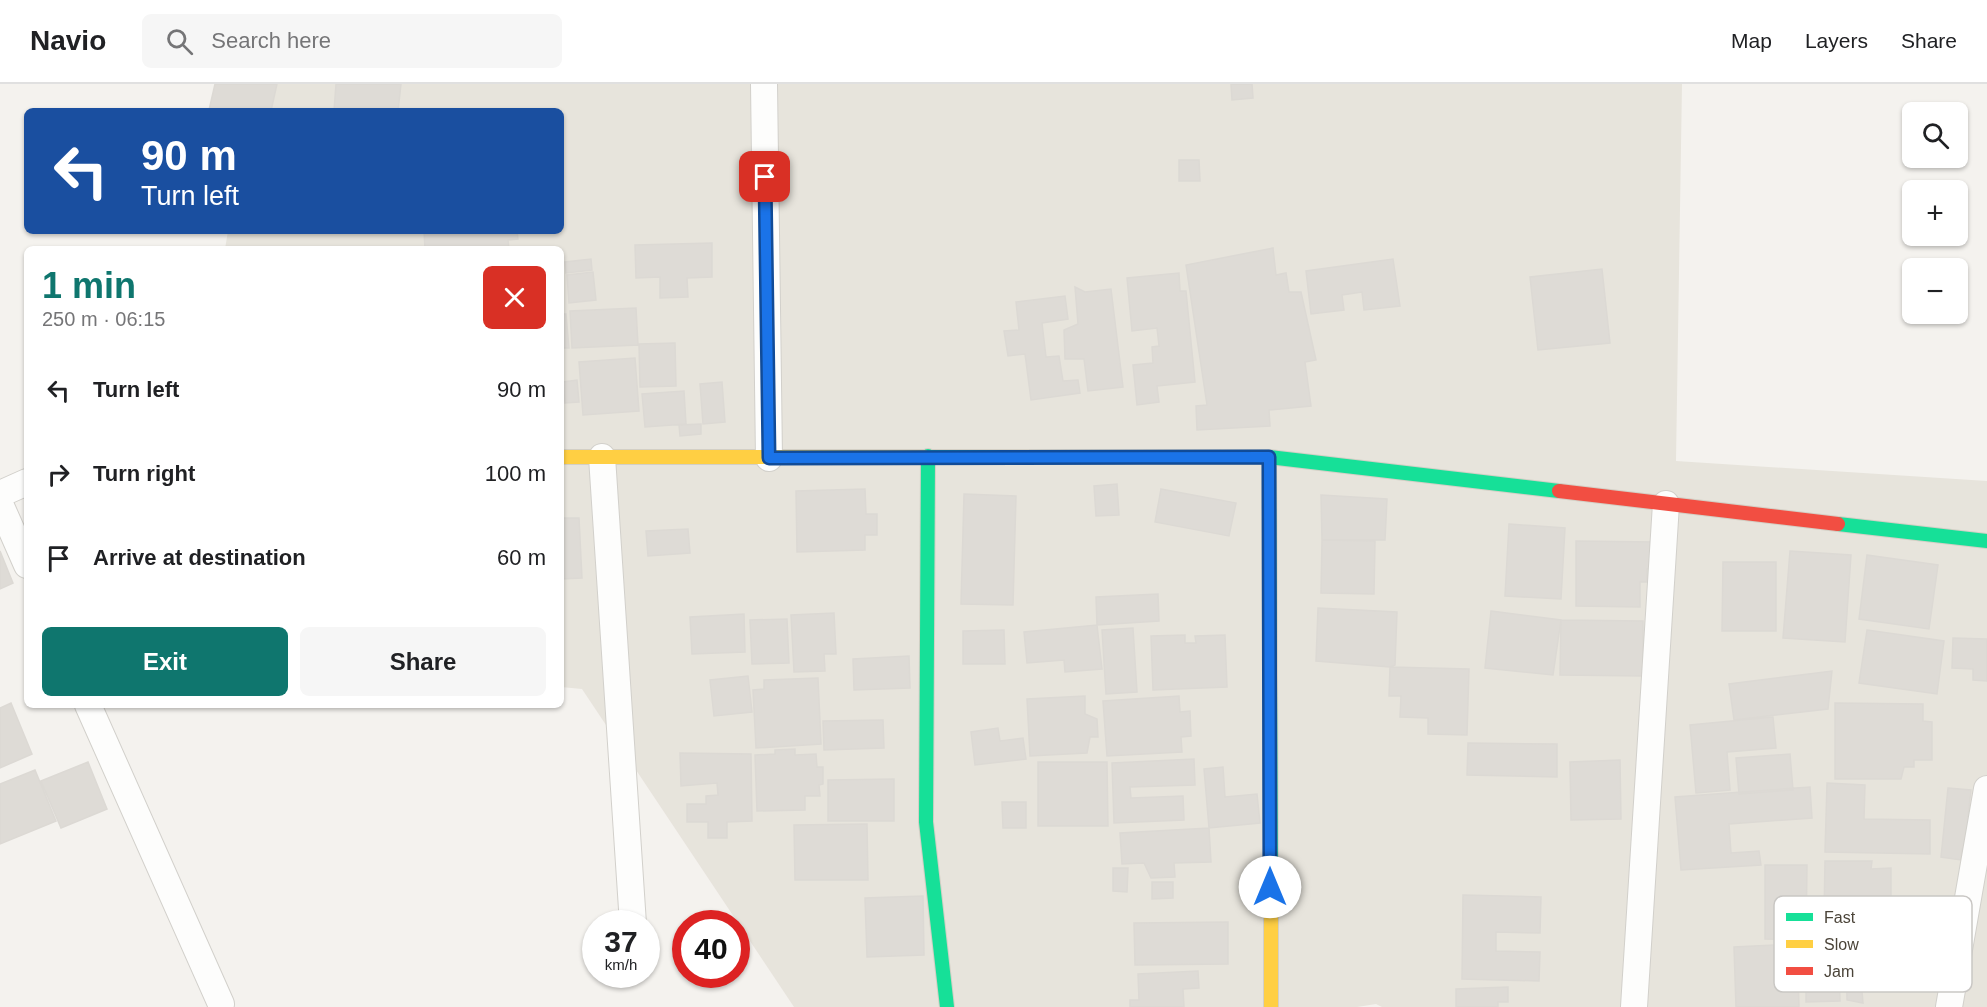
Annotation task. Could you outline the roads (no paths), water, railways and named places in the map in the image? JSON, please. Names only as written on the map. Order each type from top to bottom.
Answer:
[{"type":"street","points":[[764,84],[769,458]]},
{"type":"street","points":[[928,456],[926,822],[947,1007]]},
{"type":"street","points":[[564,457],[1269,457],[1987,541]]},
{"type":"street","points":[[602,457],[632,910]]},
{"type":"street","points":[[1269,457],[1270,1007]]},
{"type":"street","points":[[0,494],[24,483]]},
{"type":"street","points":[[0,504],[24,558]]},
{"type":"street","points":[[1634,1007],[1666,504]]},
{"type":"street","points":[[89,708],[221,1004]]},
{"type":"street","points":[[1968,896],[1987,789]]},
{"type":"street","points":[[1949,1007],[1952,992]]}]
